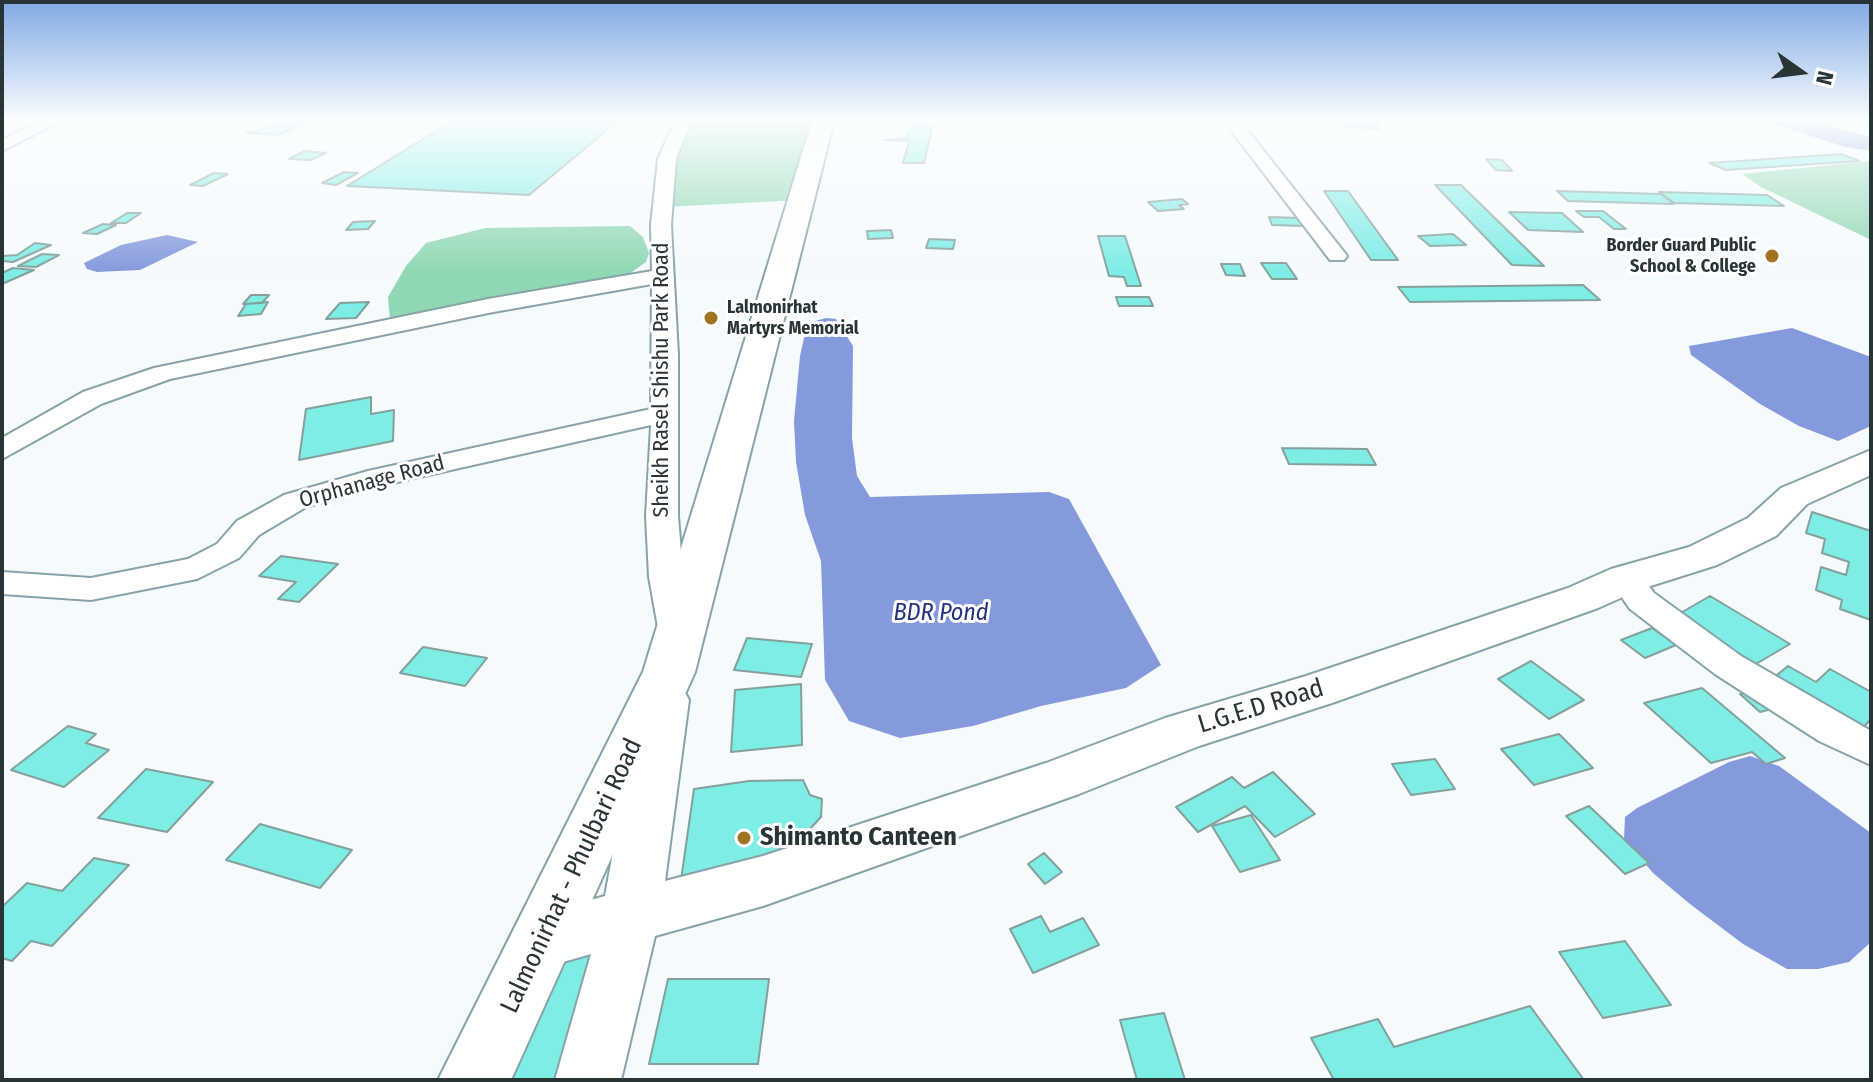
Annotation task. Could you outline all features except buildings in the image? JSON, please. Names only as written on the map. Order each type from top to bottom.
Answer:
[{"type":"highway","name":"Lalmonirhat - Phulbari Road","points":[[474,1080],[674,656],[809,171]]},
{"type":"main road","name":"L.G.E.D Road","points":[[542,940],[763,881],[1061,779],[1182,732],[1318,690],[1583,598],[1626,579],[1647,575],[1727,545],[1762,527],[1794,496],[1871,461]]},
{"type":"main road","points":[[588,1080],[631,915],[674,656]]},
{"type":"street","name":"Sheikh Rasel Shishu Park Road","points":[[666,171],[661,225],[662,516],[674,656]]},
{"type":"street","points":[[1271,171],[1337,256]]},
{"type":"street","points":[[2,450],[92,398],[163,373],[488,306],[663,276]]},
{"type":"street","name":"Orphanage Road","points":[[2,583],[91,589],[197,568],[228,551],[248,528],[295,501],[456,459],[664,414]]},
{"type":"street","points":[[1626,579],[1642,601],[1728,665],[1833,730],[1871,749]]},
{"type":"green space","points":[[672,171],[810,171],[802,200],[664,207]]},
{"type":"green space","points":[[1871,171],[1871,240],[1761,187],[1742,174]]},
{"type":"green space","points":[[630,226],[643,237],[649,253],[646,262],[625,277],[390,320],[388,297],[406,266],[426,243],[485,228]]},
{"type":"water","points":[[167,235],[198,242],[140,270],[97,272],[87,269],[84,263],[121,245]]},
{"type":"water","name":"BDR Pond","points":[[836,319],[853,346],[852,438],[857,476],[870,497],[1049,492],[1069,499],[1161,665],[1126,688],[1041,706],[973,726],[900,738],[849,721],[825,680],[821,561],[805,515],[796,462],[794,421],[800,356],[804,338],[815,321]]},
{"type":"water","points":[[1792,328],[1871,357],[1871,426],[1838,441],[1799,426],[1760,404],[1691,355],[1689,346]]},
{"type":"water","points":[[1750,756],[1779,766],[1871,833],[1871,942],[1849,962],[1818,969],[1787,969],[1743,944],[1690,904],[1653,873],[1624,839],[1625,817],[1637,808],[1729,762]]},
{"type":"place","name":"Border Guard Public School & College","points":[[1772,256]]},
{"type":"place","name":"Lalmonirhat Martyrs Memorial","points":[[711,318]]},
{"type":"place","name":"Shimanto Canteen","points":[[744,838]]}]
